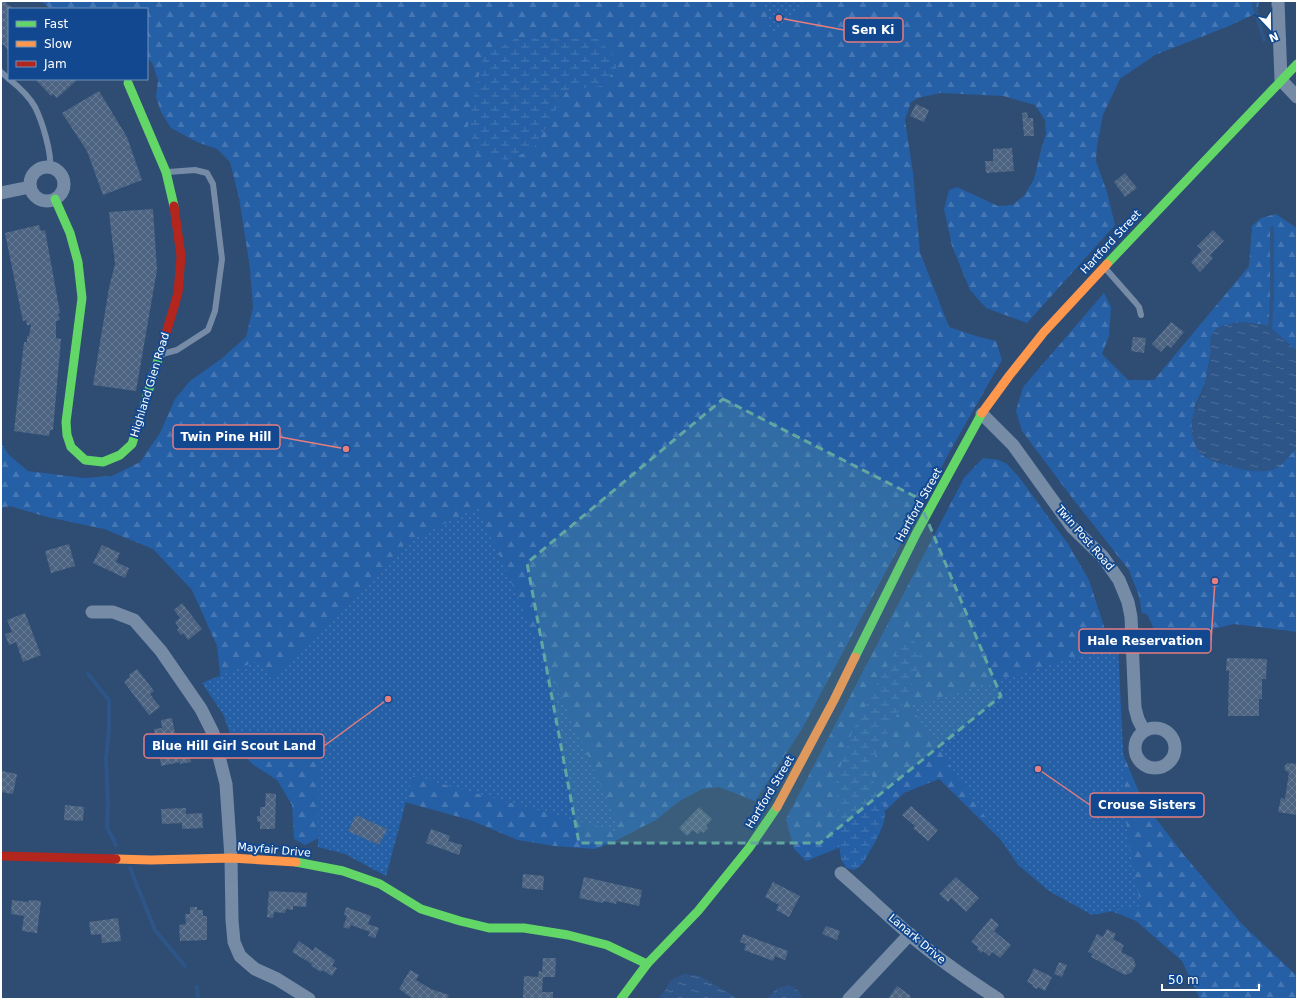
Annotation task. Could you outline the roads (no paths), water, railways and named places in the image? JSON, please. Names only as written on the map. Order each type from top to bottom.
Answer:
[{"type":"street","points":[[1278,1],[1281,80],[1297,97]]},
{"type":"street","name":"Hartford Street","points":[[620,999],[647,964],[698,911],[749,848],[772,816],[834,700],[905,555],[982,414],[1020,361],[1044,332],[1104,267],[1297,64]]},
{"type":"street","name":"Highland Glen Road","points":[[55,199],[70,233],[78,262],[82,298],[66,422],[67,435],[71,447],[85,460],[103,462],[120,455],[132,444],[178,293],[181,256],[175,210],[166,172],[128,83]]},
{"type":"street","points":[[50,168],[60,174],[63,179],[62,190],[55,199],[50,201],[39,199],[35,196],[30,187],[30,180],[33,174],[38,170],[50,168]]},
{"type":"street","points":[[1,193],[30,187]]},
{"type":"street","name":"Twin Post Road","points":[[982,414],[1013,445],[1072,527],[1103,557],[1119,580],[1128,602],[1131,617],[1135,708],[1138,719],[1144,731]]},
{"type":"street","points":[[92,612],[113,612],[134,620],[162,651],[201,709],[213,733],[226,784],[231,858],[232,920],[234,942],[240,956],[255,969],[276,979],[309,999]]},
{"type":"street","name":"Mayfair Drive","points":[[1,856],[151,860],[231,858],[296,862],[343,870],[380,884],[421,909],[489,928],[524,928],[568,935],[607,945],[647,964]]},
{"type":"street","name":"Lanark Drive","points":[[841,874],[948,965],[998,999]]},
{"type":"street","points":[[849,999],[910,934]]},
{"type":"lane","points":[[10,80],[20,88],[34,106],[49,151],[51,160],[50,168]]},
{"type":"lane","points":[[158,355],[177,350],[208,330],[215,311],[222,259],[213,184],[207,173],[195,170],[166,172]]},
{"type":"lane","points":[[1104,267],[1139,307],[1141,315]]},
{"type":"water","points":[[1240,322],[1267,325],[1297,351],[1297,448],[1283,463],[1272,470],[1247,470],[1216,462],[1202,455],[1194,442],[1192,417],[1206,381],[1212,334],[1219,327]]},
{"type":"water","points":[[684,974],[700,976],[739,999],[659,999],[671,980]]},
{"type":"water","points":[[789,985],[797,990],[802,999],[767,999],[776,989]]},
{"type":"waterway","points":[[1253,1],[1264,40]]},
{"type":"waterway","points":[[1270,332],[1272,295],[1272,228]]},
{"type":"waterway","points":[[88,674],[109,700],[109,730],[106,758],[108,804],[107,827],[116,845]]},
{"type":"waterway","points":[[130,868],[155,930],[185,966]]},
{"type":"waterway","points":[[197,987],[198,999]]},
{"type":"place","name":"Sen Ki","points":[[779,18]]},
{"type":"place","name":"Twin Pine Hill","points":[[346,449]]},
{"type":"place","name":"Hale Reservation","points":[[1215,581]]},
{"type":"place","name":"Blue Hill Girl Scout Land","points":[[388,699]]},
{"type":"place","name":"Crouse Sisters","points":[[1038,769]]}]
